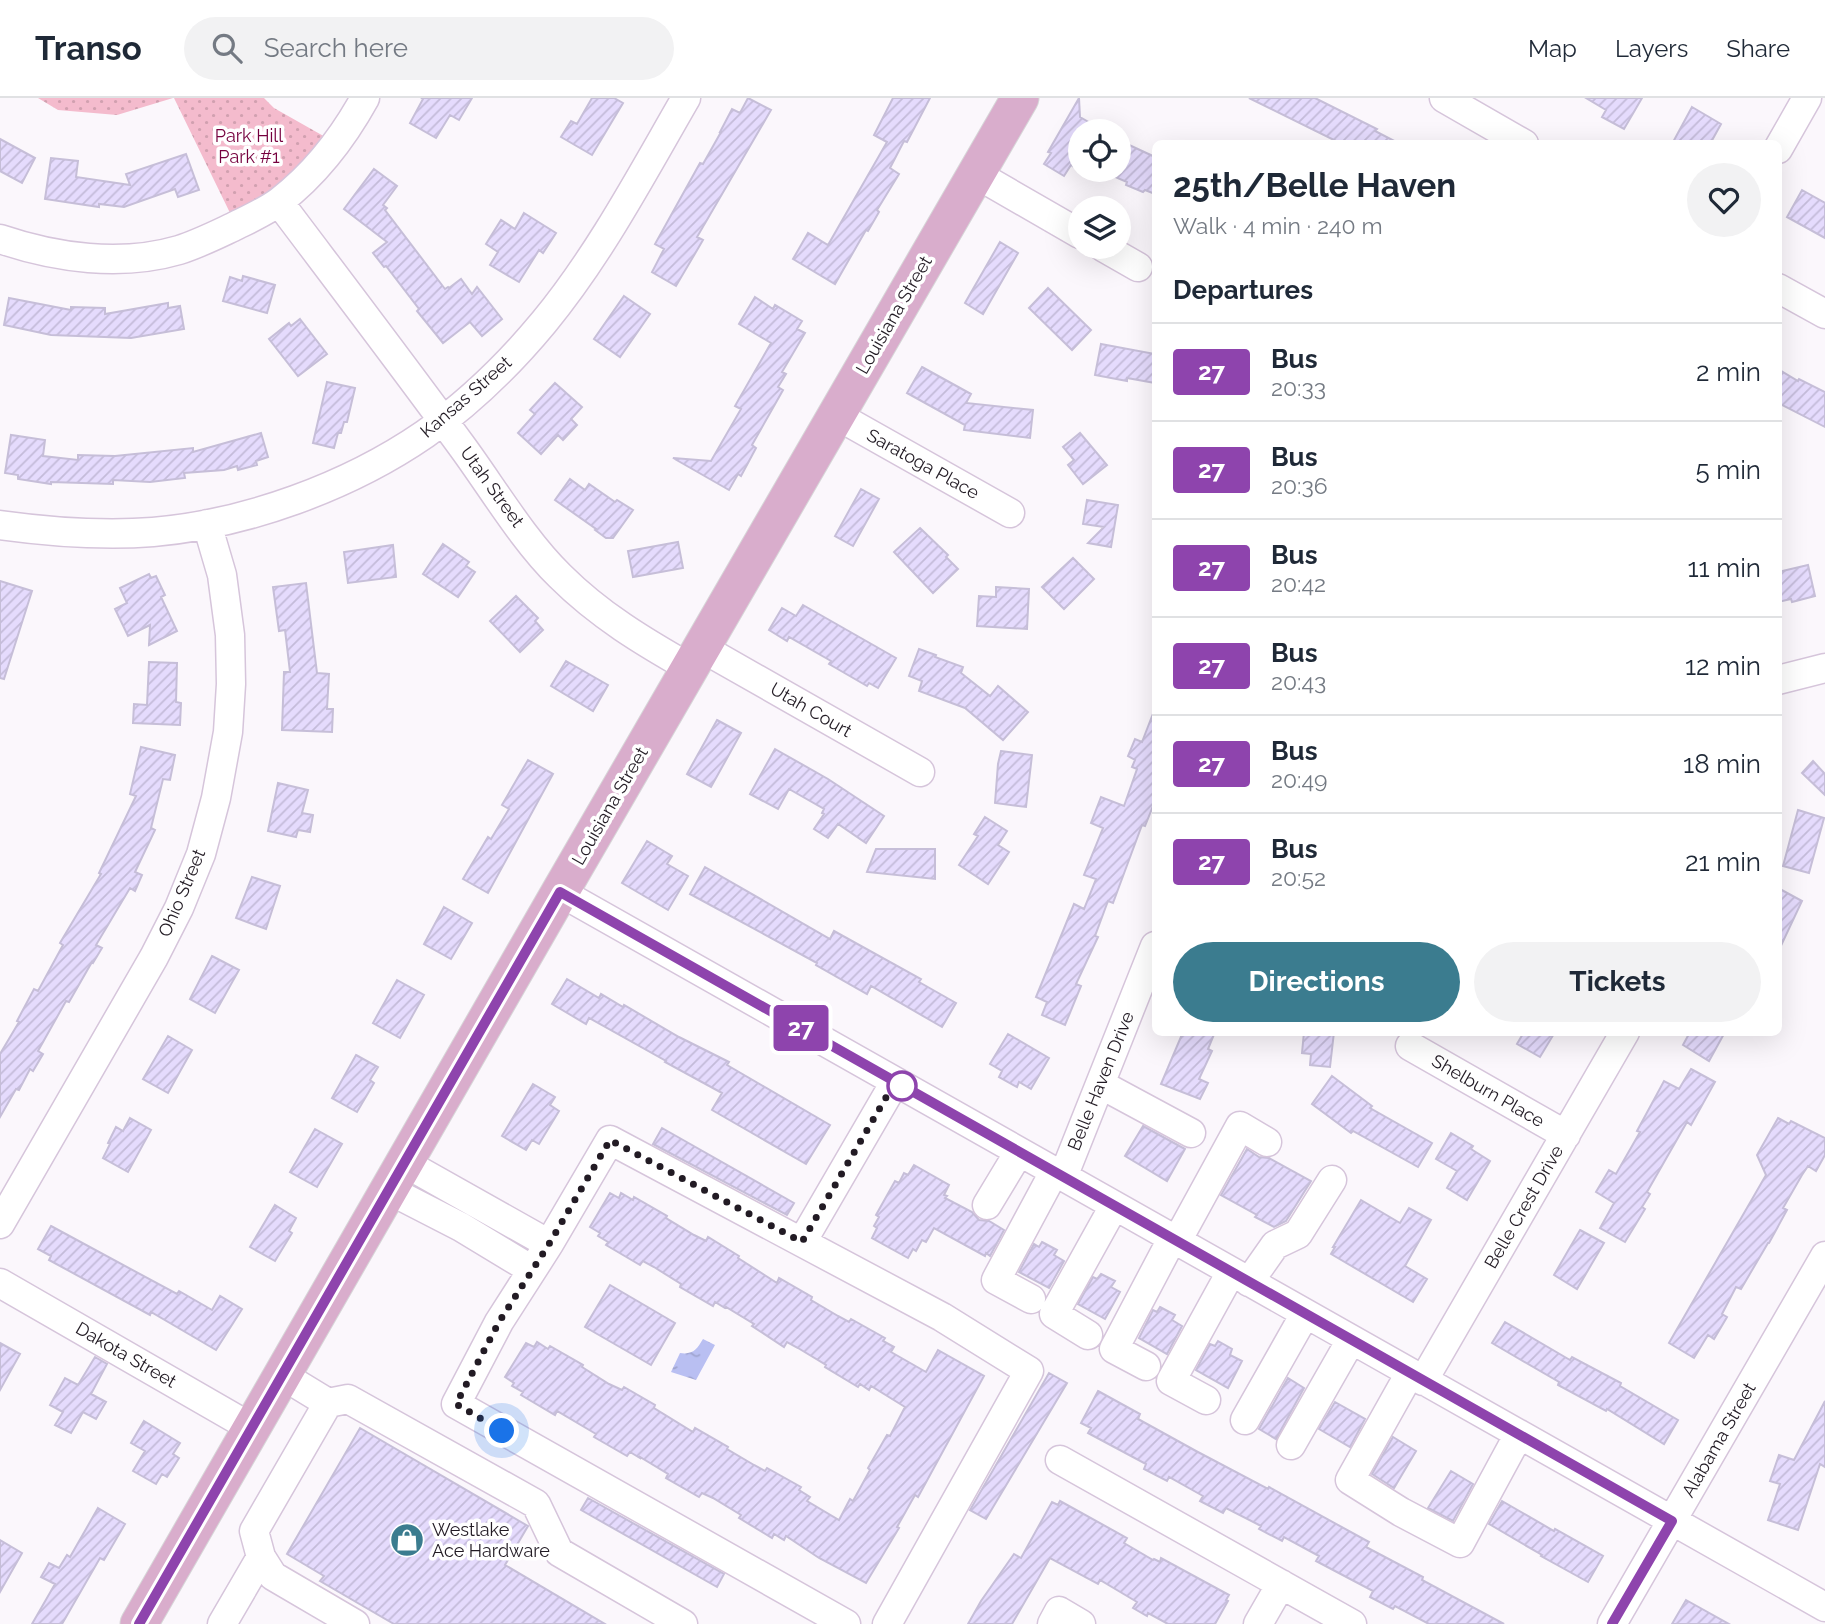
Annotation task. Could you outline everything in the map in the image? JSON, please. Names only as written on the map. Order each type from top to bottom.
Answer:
[{"type":"main road","name":"Louisiana Street","points":[[139,1624],[1020,98]]},
{"type":"street","points":[[0,239],[64,256],[102,258],[141,257],[179,250],[200,242],[279,202],[309,174],[339,138],[365,98]]},
{"type":"street","name":"Kansas Street","points":[[0,525],[99,534],[154,532],[207,524],[272,507],[336,483],[387,458],[424,435],[485,385],[546,320],[620,210],[686,98]]},
{"type":"street","points":[[1444,98],[1517,140]]},
{"type":"street","points":[[1782,142],[1807,98]]},
{"type":"street","points":[[976,174],[1068,227]]},
{"type":"street","name":"Utah Street","points":[[279,202],[559,576],[643,642],[696,658]]},
{"type":"street","points":[[1124,259],[1138,267]]},
{"type":"street","points":[[1782,290],[1825,314]]},
{"type":"street","name":"Saratoga Place","points":[[836,415],[1010,513]]},
{"type":"street","name":"Ohio Street","points":[[0,1224],[154,957],[179,908],[201,854],[216,798],[228,732],[231,684],[230,635],[222,575],[207,524]]},
{"type":"street","name":"Utah Court","points":[[696,658],[920,772]]},
{"type":"street","points":[[1782,680],[1825,668]]},
{"type":"street","points":[[560,892],[1825,1606]]},
{"type":"street","name":"Belle Haven Drive","points":[[1031,1299],[996,1280],[1059,1175],[1100,1084],[1152,954]]},
{"type":"street","name":"Belle Crest Drive","points":[[1523,1437],[1460,1543],[1401,1512],[1350,1480],[1417,1377],[1566,1135],[1623,1036]]},
{"type":"street","name":"Shelburn Place","points":[[1410,1046],[1566,1135]]},
{"type":"street","points":[[802,1242],[895,1082]]},
{"type":"street","points":[[1100,1084],[1191,1133]]},
{"type":"street","points":[[1146,1366],[1114,1349],[1240,1126],[1267,1142]]},
{"type":"street","points":[[846,1624],[456,1404],[499,1322],[610,1140],[942,1317],[1029,1371],[887,1624]]},
{"type":"street","points":[[987,1205],[1018,1152]]},
{"type":"street","points":[[397,1177],[549,1244]]},
{"type":"street","points":[[397,1177],[461,1227],[532,1270]]},
{"type":"street","points":[[1206,1401],[1171,1381],[1240,1277],[1275,1245],[1298,1234],[1332,1180]]},
{"type":"street","points":[[1088,1335],[1054,1314],[1114,1206]]},
{"type":"street","name":"Alabama Street","points":[[1612,1624],[1825,1256]]},
{"type":"street","name":"Dakota Street","points":[[0,1283],[251,1428]]},
{"type":"street","points":[[1245,1420],[1305,1314]]},
{"type":"street","points":[[1291,1445],[1350,1340]]},
{"type":"street","points":[[282,1375],[328,1403],[348,1399],[536,1504],[559,1552],[683,1624]]},
{"type":"street","points":[[328,1403],[254,1531],[261,1557],[273,1576],[355,1624]]},
{"type":"street","points":[[1482,1525],[1523,1437]]},
{"type":"street","points":[[1060,1460],[1352,1624]]},
{"type":"street","points":[[222,1624],[261,1557]]},
{"type":"street","points":[[1258,1624],[1281,1584]]},
{"type":"street","points":[[1052,1624],[1059,1611],[1081,1624]]},
{"type":"green space","name":"Park Hill Park #1","points":[[38,98],[173,98],[117,115],[58,110]]},
{"type":"green space","name":"Park Hill Park #1","points":[[174,98],[264,98],[274,108],[327,138],[282,180],[232,217]]},
{"type":"water","points":[[703,1339],[715,1345],[696,1380],[671,1372],[680,1353],[694,1350]]},
{"type":"building","points":[[421,98],[472,98],[459,120],[450,115],[436,138],[410,123],[423,99]]},
{"type":"building","points":[[592,98],[614,98],[623,103],[592,155],[561,137],[571,121],[577,124]]},
{"type":"building","points":[[748,98],[771,110],[697,237],[703,240],[676,286],[652,272],[664,249],[655,244],[732,109],[740,113]]},
{"type":"building","points":[[893,98],[930,98],[890,168],[899,174],[835,284],[793,259],[808,233],[828,245],[887,142],[874,135]]},
{"type":"building","points":[[1079,98],[1080,117],[1083,119],[1068,119],[1068,170],[1064,176],[1044,164],[1051,153],[1048,152]]},
{"type":"building","points":[[1249,98],[1315,98],[1377,129],[1375,131],[1392,140],[1334,140]]},
{"type":"building","points":[[1586,98],[1642,98],[1624,129],[1602,117],[1606,110]]},
{"type":"building","points":[[1692,107],[1721,124],[1712,140],[1674,140]]},
{"type":"building","points":[[0,139],[35,158],[22,183],[0,171]]},
{"type":"building","points":[[1131,146],[1152,156],[1152,193],[1126,185],[1131,182]]},
{"type":"building","points":[[186,154],[199,190],[178,197],[175,189],[124,207],[99,204],[99,207],[45,199],[51,158],[78,161],[76,177],[130,185],[126,174]]},
{"type":"building","points":[[374,169],[397,186],[383,205],[387,208],[385,210],[445,289],[461,279],[472,294],[477,287],[502,319],[482,336],[470,322],[443,343],[386,266],[384,267],[373,253],[387,242],[344,209]]},
{"type":"building","points":[[1802,190],[1825,203],[1825,238],[1787,217]]},
{"type":"building","points":[[524,213],[556,233],[543,253],[539,250],[519,282],[490,265],[498,252],[486,244],[501,220],[515,229]]},
{"type":"building","points":[[1000,242],[1018,253],[983,314],[965,303]]},
{"type":"building","points":[[243,276],[275,285],[267,313],[223,301],[230,277],[242,281]]},
{"type":"building","points":[[1048,288],[1091,330],[1072,350],[1029,308]]},
{"type":"building","points":[[624,296],[650,314],[620,357],[594,339]]},
{"type":"building","points":[[755,297],[773,309],[775,305],[802,321],[797,329],[805,333],[782,372],[786,374],[778,387],[783,390],[752,445],[756,448],[741,476],[738,474],[729,490],[673,458],[711,461],[741,409],[735,406],[771,343],[739,324]]},
{"type":"building","points":[[9,298],[71,310],[71,307],[105,308],[105,314],[168,303],[168,308],[180,306],[184,329],[131,338],[51,335],[4,325]]},
{"type":"building","points":[[300,319],[327,354],[298,376],[269,339],[289,323],[291,326]]},
{"type":"building","points":[[1101,344],[1152,353],[1152,382],[1095,375]]},
{"type":"building","points":[[922,367],[971,394],[966,403],[1033,410],[1030,438],[964,430],[965,425],[907,393]]},
{"type":"building","points":[[1782,371],[1825,392],[1825,427],[1782,405]]},
{"type":"building","points":[[327,382],[355,388],[347,422],[344,422],[341,433],[338,433],[334,448],[313,443]]},
{"type":"building","points":[[555,383],[582,407],[571,419],[577,425],[563,440],[558,435],[541,454],[518,433],[535,414],[530,410]]},
{"type":"building","points":[[261,433],[268,457],[256,461],[257,465],[238,470],[237,466],[224,470],[184,473],[185,478],[150,482],[113,480],[113,484],[51,484],[18,479],[18,475],[5,473],[11,435],[45,440],[43,456],[78,460],[78,455],[115,456],[193,448],[193,452]]},
{"type":"building","points":[[1080,433],[1107,465],[1083,484],[1068,465],[1074,460],[1063,447]]},
{"type":"building","points":[[570,479],[585,490],[589,484],[615,502],[617,500],[633,510],[613,538],[606,538],[555,500]]},
{"type":"building","points":[[861,489],[879,499],[853,546],[835,536]]},
{"type":"building","points":[[1087,500],[1118,505],[1111,547],[1088,543],[1104,527],[1083,524]]},
{"type":"building","points":[[920,528],[948,555],[946,557],[958,569],[933,593],[894,552]]},
{"type":"building","points":[[678,542],[683,568],[633,577],[628,551]]},
{"type":"building","points":[[443,544],[469,562],[466,566],[475,572],[458,597],[423,574]]},
{"type":"building","points":[[393,545],[396,577],[348,583],[344,552]]},
{"type":"building","points":[[1073,558],[1094,579],[1064,609],[1042,587]]},
{"type":"building","points":[[1808,565],[1815,596],[1792,602],[1791,599],[1782,601],[1782,571]]},
{"type":"building","points":[[149,574],[151,578],[156,576],[165,595],[161,597],[177,631],[149,645],[150,625],[128,636],[115,609],[127,603],[120,588]]},
{"type":"building","points":[[0,581],[32,591],[4,679],[0,678]]},
{"type":"building","points":[[306,583],[317,673],[329,674],[327,709],[333,709],[332,732],[282,730],[284,672],[290,672],[285,630],[279,631],[273,587]]},
{"type":"building","points":[[996,587],[1029,589],[1027,629],[977,626],[979,596],[996,597]]},
{"type":"building","points":[[516,596],[538,618],[535,621],[543,630],[520,652],[490,621]]},
{"type":"building","points":[[803,605],[896,658],[878,688],[869,683],[867,686],[789,637],[787,641],[769,630],[782,608],[796,616]]},
{"type":"building","points":[[919,649],[963,667],[961,673],[990,696],[998,686],[1028,712],[1003,740],[965,708],[919,691],[922,681],[909,676]]},
{"type":"building","points":[[566,661],[608,685],[593,711],[551,686]]},
{"type":"building","points":[[149,662],[177,663],[176,702],[181,703],[180,725],[133,723],[134,704],[147,705]]},
{"type":"building","points":[[1152,716],[1152,808],[1145,826],[1142,825],[1113,903],[1108,901],[1095,936],[1098,937],[1076,984],[1081,986],[1065,1025],[1042,1015],[1047,1002],[1036,997],[1074,904],[1084,909],[1096,879],[1084,875],[1103,828],[1091,823],[1101,797],[1124,806],[1137,769],[1132,767],[1135,760],[1128,756],[1135,739],[1142,742]]},
{"type":"building","points":[[717,720],[741,733],[711,787],[687,774]]},
{"type":"building","points":[[141,747],[175,755],[170,780],[163,779],[151,828],[155,830],[135,872],[142,875],[135,891],[130,888],[96,945],[102,948],[69,1002],[66,1001],[38,1051],[43,1054],[33,1071],[30,1069],[19,1090],[16,1089],[0,1117],[0,1054],[34,989],[38,991],[63,945],[60,943],[101,874],[99,873],[136,796],[130,794]]},
{"type":"building","points":[[775,749],[828,779],[884,816],[866,843],[838,824],[828,838],[814,829],[824,814],[824,809],[789,789],[778,809],[750,794]]},
{"type":"building","points":[[1001,751],[1032,755],[1026,807],[995,803]]},
{"type":"building","points":[[528,760],[553,774],[488,893],[463,879],[488,837],[491,839],[509,809],[502,805]]},
{"type":"building","points":[[1813,761],[1825,774],[1825,795],[1802,773]]},
{"type":"building","points":[[278,783],[308,790],[302,813],[313,815],[310,832],[298,830],[296,837],[268,831]]},
{"type":"building","points":[[1798,810],[1824,818],[1809,873],[1783,866]]},
{"type":"building","points":[[985,817],[1007,831],[998,845],[1009,852],[988,884],[959,865],[978,836],[974,834]]},
{"type":"building","points":[[647,841],[672,856],[667,864],[688,876],[668,910],[622,883]]},
{"type":"building","points":[[876,849],[935,849],[935,879],[867,872]]},
{"type":"building","points":[[705,867],[830,939],[834,931],[921,979],[919,982],[956,1003],[942,1027],[871,986],[867,994],[816,965],[817,963],[690,894]]},
{"type":"building","points":[[252,877],[280,886],[266,929],[236,918]]},
{"type":"building","points":[[1782,890],[1802,901],[1782,944]]},
{"type":"building","points":[[444,907],[472,923],[451,959],[424,944]]},
{"type":"building","points":[[212,956],[239,970],[215,1013],[190,999]]},
{"type":"building","points":[[567,979],[599,998],[601,994],[623,1007],[624,1005],[729,1062],[727,1065],[830,1125],[806,1164],[712,1110],[722,1093],[589,1018],[586,1024],[552,1004]]},
{"type":"building","points":[[397,980],[424,995],[400,1038],[373,1023]]},
{"type":"building","points":[[1008,1034],[1049,1058],[1031,1089],[1019,1082],[1017,1087],[999,1077],[1002,1071],[990,1064]]},
{"type":"building","points":[[168,1036],[192,1050],[168,1093],[143,1079]]},
{"type":"building","points":[[1181,1036],[1213,1036],[1208,1049],[1212,1051],[1199,1079],[1208,1083],[1200,1099],[1161,1084]]},
{"type":"building","points":[[1304,1036],[1334,1036],[1330,1067],[1310,1065],[1311,1054],[1302,1053]]},
{"type":"building","points":[[1522,1036],[1553,1036],[1540,1057],[1517,1044]]},
{"type":"building","points":[[1688,1036],[1723,1036],[1709,1061],[1683,1045]]},
{"type":"building","points":[[356,1055],[378,1067],[370,1080],[374,1083],[357,1112],[332,1098]]},
{"type":"building","points":[[1691,1069],[1715,1082],[1691,1125],[1687,1122],[1647,1192],[1650,1194],[1642,1207],[1645,1209],[1625,1242],[1600,1228],[1614,1203],[1596,1192],[1609,1170],[1616,1174],[1664,1081],[1679,1089]]},
{"type":"building","points":[[1332,1076],[1372,1106],[1370,1108],[1432,1143],[1418,1167],[1353,1131],[1351,1133],[1312,1104]]},
{"type":"building","points":[[533,1084],[555,1097],[550,1105],[559,1111],[539,1144],[532,1140],[526,1150],[502,1136]]},
{"type":"building","points":[[130,1118],[151,1130],[128,1172],[103,1158],[116,1127],[123,1131]]},
{"type":"building","points":[[1778,1118],[1789,1124],[1791,1121],[1825,1138],[1825,1155],[1816,1171],[1808,1166],[1802,1175],[1783,1208],[1787,1210],[1769,1243],[1741,1289],[1736,1287],[1722,1314],[1727,1317],[1714,1339],[1708,1335],[1694,1358],[1669,1343],[1766,1175],[1757,1155]]},
{"type":"building","points":[[1143,1126],[1185,1149],[1167,1181],[1125,1156]]},
{"type":"building","points":[[662,1128],[794,1203],[787,1215],[653,1144]]},
{"type":"building","points":[[315,1129],[342,1144],[317,1187],[290,1172]]},
{"type":"building","points":[[1451,1133],[1473,1146],[1471,1149],[1490,1161],[1467,1200],[1447,1188],[1457,1171],[1436,1159]]},
{"type":"building","points":[[1247,1149],[1311,1181],[1286,1221],[1274,1227],[1221,1195]]},
{"type":"building","points":[[914,1165],[949,1185],[945,1198],[972,1212],[979,1220],[989,1221],[1004,1230],[990,1256],[986,1253],[985,1256],[934,1228],[926,1242],[922,1240],[908,1258],[872,1238],[879,1217],[876,1215],[895,1181],[899,1183],[904,1173],[908,1175]]},
{"type":"building","points":[[610,1193],[619,1198],[621,1193],[633,1200],[634,1197],[694,1235],[706,1241],[708,1237],[777,1283],[779,1278],[838,1316],[849,1322],[851,1319],[885,1338],[883,1341],[894,1347],[891,1352],[926,1372],[938,1350],[984,1376],[918,1497],[915,1495],[866,1583],[819,1558],[786,1536],[784,1540],[774,1534],[772,1538],[713,1498],[702,1493],[699,1497],[666,1478],[668,1474],[640,1457],[630,1452],[627,1456],[557,1411],[555,1415],[521,1395],[523,1392],[512,1386],[514,1383],[505,1377],[526,1343],[534,1347],[537,1342],[548,1349],[550,1346],[609,1384],[622,1390],[624,1387],[655,1405],[654,1408],[693,1432],[695,1428],[754,1465],[765,1471],[767,1468],[801,1487],[799,1490],[810,1497],[807,1501],[839,1520],[850,1499],[853,1501],[870,1470],[868,1468],[887,1435],[890,1436],[905,1407],[871,1386],[869,1390],[860,1384],[858,1387],[787,1342],[784,1347],[726,1307],[715,1302],[713,1306],[680,1287],[681,1284],[654,1267],[643,1261],[640,1265],[606,1245],[608,1242],[598,1236],[600,1233],[590,1227]]},
{"type":"building","points":[[1361,1200],[1400,1223],[1409,1208],[1431,1220],[1405,1266],[1427,1279],[1413,1302],[1331,1254]]},
{"type":"building","points":[[275,1205],[296,1218],[289,1231],[292,1233],[275,1261],[250,1247]]},
{"type":"building","points":[[51,1226],[212,1310],[220,1296],[242,1309],[216,1350],[151,1312],[150,1315],[49,1260],[51,1256],[38,1249]]},
{"type":"building","points":[[1580,1230],[1604,1243],[1577,1289],[1554,1275]]},
{"type":"building","points":[[1042,1242],[1057,1250],[1054,1255],[1064,1261],[1049,1288],[1019,1272],[1034,1244],[1039,1247]]},
{"type":"building","points":[[1101,1274],[1115,1281],[1111,1287],[1120,1292],[1105,1319],[1078,1304],[1093,1277],[1097,1279]]},
{"type":"building","points":[[610,1285],[675,1323],[651,1365],[585,1327]]},
{"type":"building","points":[[1160,1307],[1175,1315],[1172,1320],[1182,1326],[1167,1354],[1139,1338],[1153,1310],[1157,1312]]},
{"type":"building","points":[[1505,1322],[1570,1360],[1572,1357],[1621,1383],[1620,1386],[1678,1420],[1664,1444],[1607,1409],[1606,1411],[1558,1385],[1559,1382],[1492,1343]]},
{"type":"building","points":[[1218,1341],[1232,1349],[1230,1355],[1242,1361],[1228,1388],[1196,1370],[1210,1344],[1215,1346]]},
{"type":"building","points":[[0,1343],[20,1354],[0,1390]]},
{"type":"building","points":[[95,1357],[107,1364],[91,1394],[106,1402],[96,1419],[83,1412],[71,1433],[55,1425],[63,1412],[50,1405],[65,1378],[78,1385]]},
{"type":"building","points":[[1049,1373],[1067,1383],[986,1519],[970,1510]]},
{"type":"building","points":[[1288,1378],[1304,1388],[1276,1439],[1259,1429]]},
{"type":"building","points":[[1098,1391],[1140,1414],[1138,1419],[1369,1542],[1366,1547],[1504,1624],[1429,1624],[1395,1606],[1393,1609],[1370,1597],[1373,1591],[1316,1561],[1319,1556],[1284,1537],[1282,1541],[1259,1529],[1261,1526],[1226,1508],[1223,1513],[1200,1501],[1203,1496],[1169,1477],[1167,1481],[1144,1469],[1146,1464],[1088,1433],[1091,1428],[1081,1423]]},
{"type":"building","points":[[1825,1401],[1825,1467],[1820,1464],[1798,1530],[1768,1520],[1780,1484],[1770,1481],[1779,1455],[1794,1460]]},
{"type":"building","points":[[1335,1402],[1365,1419],[1350,1447],[1319,1429]]},
{"type":"building","points":[[144,1421],[180,1443],[173,1454],[179,1458],[167,1477],[162,1474],[156,1484],[133,1471],[145,1451],[131,1443]]},
{"type":"building","name":"Westlake Ace Hardware","points":[[360,1428],[528,1526],[505,1565],[605,1624],[394,1624],[320,1581],[324,1576],[287,1554]]},
{"type":"building","points":[[1393,1437],[1416,1451],[1394,1488],[1372,1474]]},
{"type":"building","points":[[1451,1471],[1473,1484],[1453,1521],[1428,1508]]},
{"type":"building","points":[[588,1498],[724,1574],[717,1587],[581,1510]]},
{"type":"building","points":[[1060,1501],[1127,1538],[1124,1543],[1153,1560],[1160,1562],[1161,1558],[1229,1595],[1215,1624],[1168,1624],[1148,1613],[1147,1616],[1133,1608],[1137,1602],[1132,1599],[1100,1580],[1098,1584],[1050,1558],[1012,1624],[968,1624],[1014,1554],[1021,1558],[1052,1502],[1058,1505]]},
{"type":"building","points":[[1502,1501],[1603,1556],[1588,1582],[1489,1524]]},
{"type":"building","points":[[98,1508],[125,1524],[104,1560],[100,1558],[62,1624],[32,1624],[55,1584],[41,1577],[49,1563],[59,1568],[67,1555],[70,1557]]},
{"type":"building","points":[[0,1540],[22,1553],[0,1592]]},
{"type":"building","points":[[1686,1600],[1729,1624],[1672,1624]]},
{"type":"bus line","name":"27","points":[[139,1624],[560,892],[1672,1521],[1612,1624]]},
{"type":"place","name":"Westlake Ace Hardware","points":[[407,1540]]},
{"type":"route","points":[[502,1431],[456,1404],[499,1322],[610,1140],[802,1242],[895,1082],[902,1086]]}]
